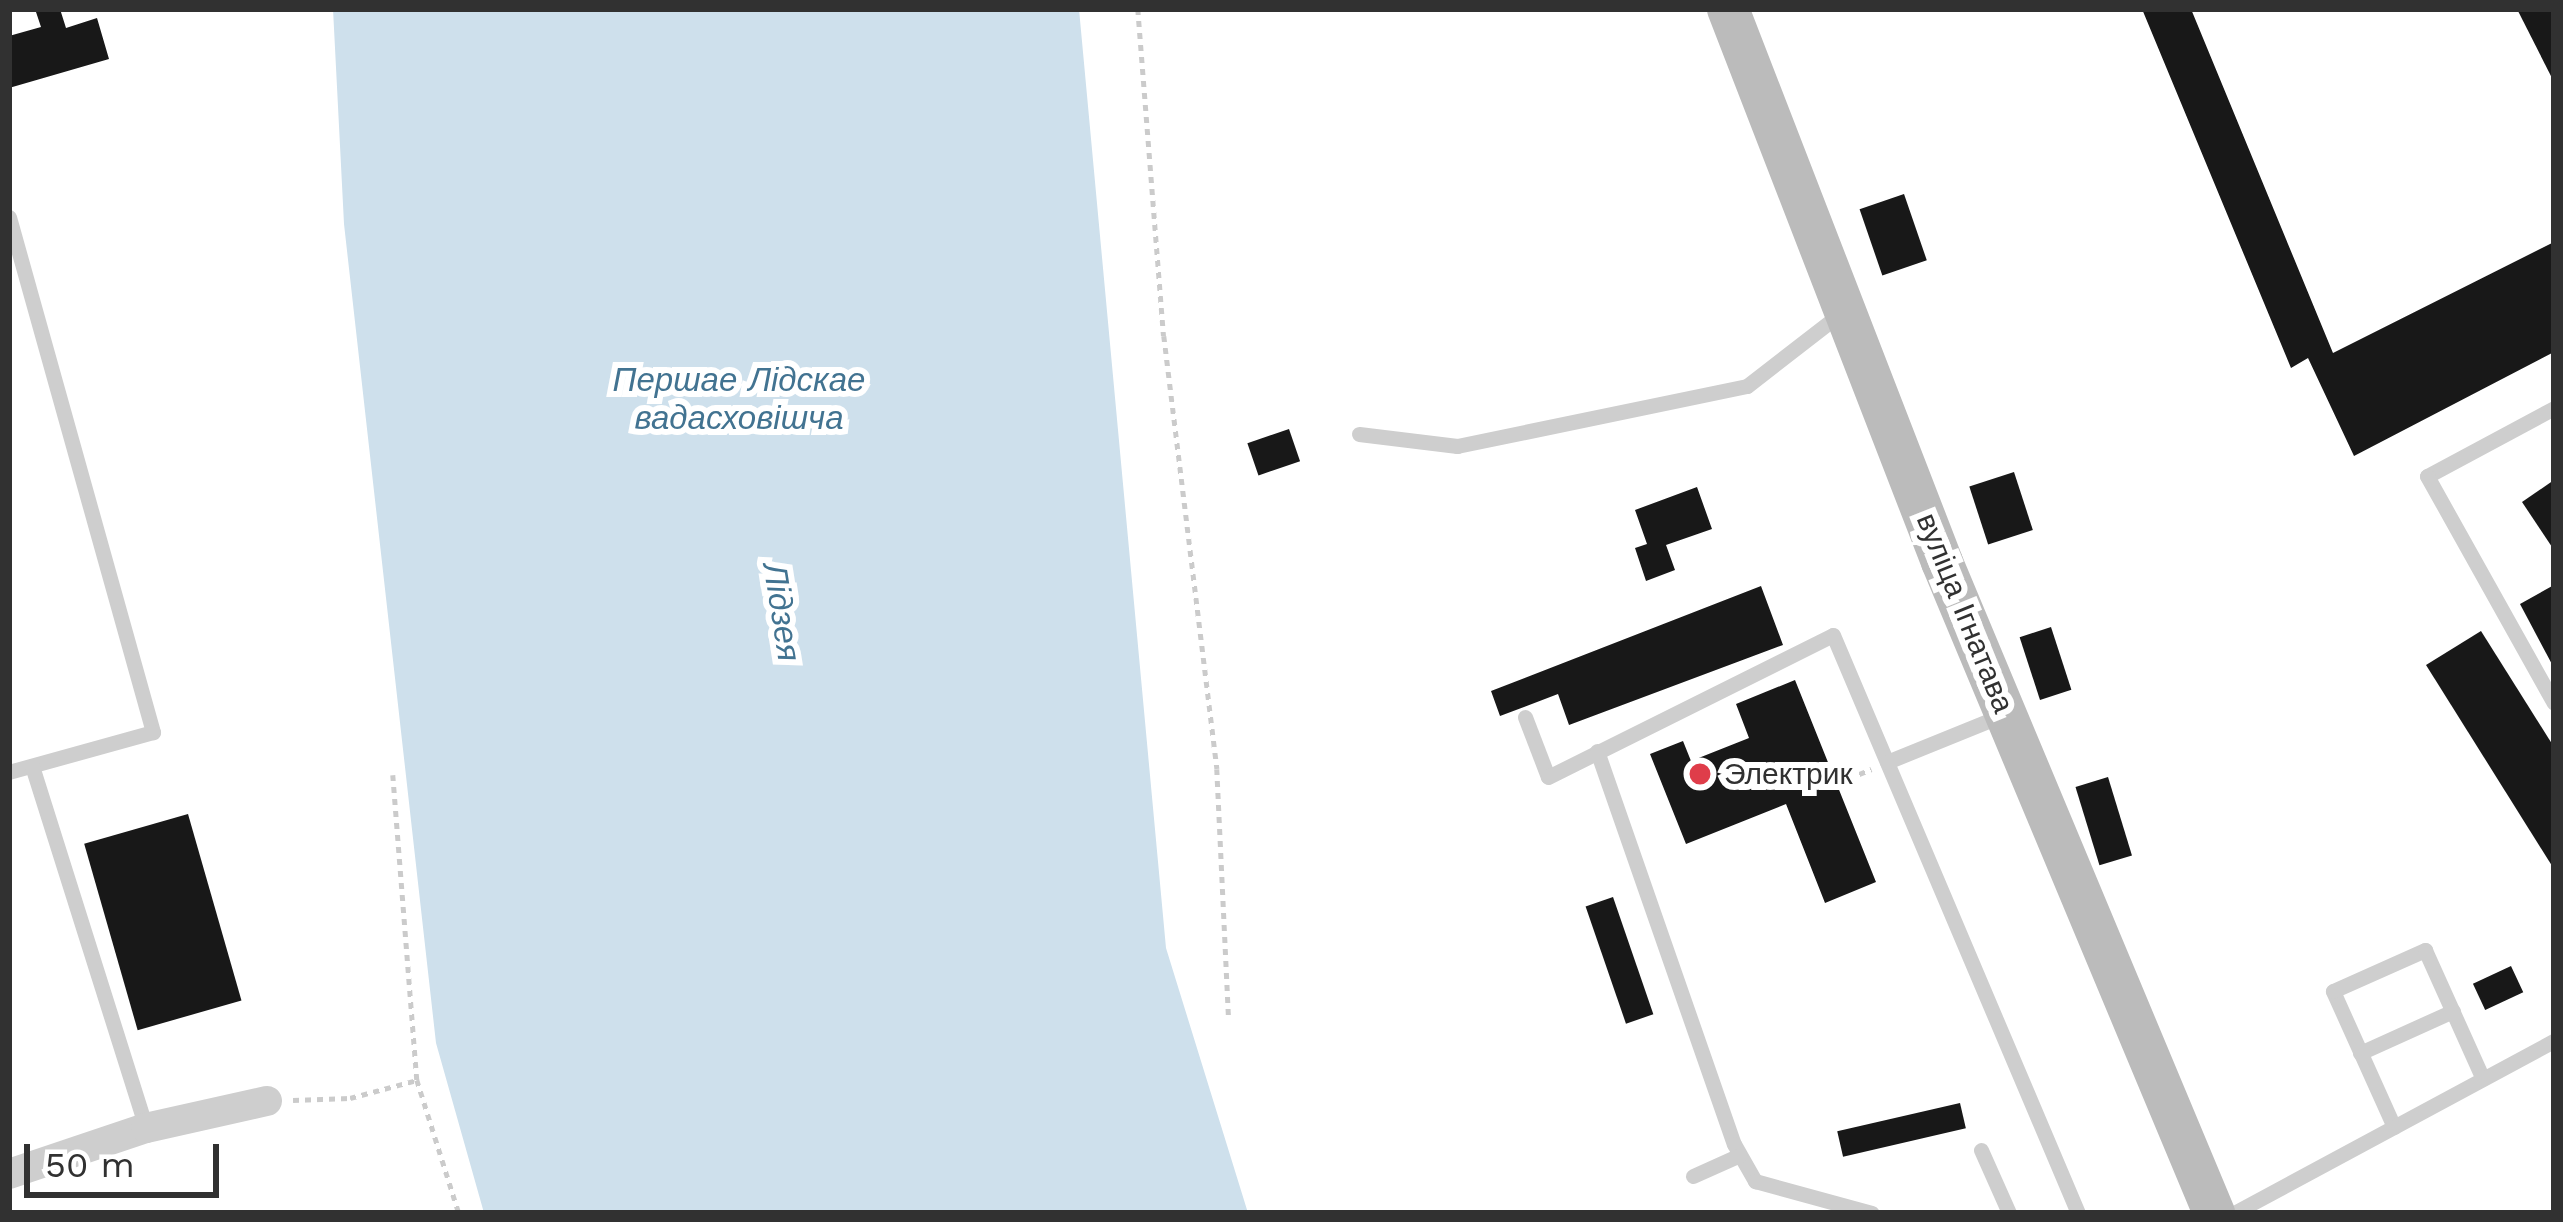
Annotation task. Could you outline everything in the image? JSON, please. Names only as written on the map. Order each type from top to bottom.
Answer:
[{"type":"street","name":"вуліца Ігнатава","points":[[1728,9],[2005,713],[2214,1213]]},
{"type":"street","points":[[9,1174],[146,1128],[267,1101]]},
{"type":"lane","points":[[9,218],[152,732],[9,772]]},
{"type":"lane","points":[[1359,434],[1457,446],[1747,386],[1848,308]]},
{"type":"lane","points":[[2554,409],[2428,476],[2554,703]]},
{"type":"lane","points":[[1526,718],[1548,777],[1833,634],[2078,1213]]},
{"type":"lane","points":[[1887,762],[2005,713]]},
{"type":"lane","points":[[1598,751],[1740,1155],[1755,1181],[1873,1213]]},
{"type":"lane","points":[[32,766],[146,1128]]},
{"type":"lane","points":[[2394,1127],[2332,991],[2425,950],[2483,1079]]},
{"type":"lane","points":[[2360,1053],[2453,1011]]},
{"type":"lane","points":[[2234,1213],[2552,1046]]},
{"type":"lane","points":[[1981,1150],[2009,1213]]},
{"type":"lane","points":[[1693,1175],[1740,1155]]},
{"type":"path","points":[[1138,9],[1164,336],[1217,769],[1229,1019]]},
{"type":"path","points":[[1837,783],[1887,762]]},
{"type":"path","points":[[393,775],[417,1080],[458,1213]]},
{"type":"path","points":[[267,1101],[350,1098],[417,1080]]},
{"type":"water","name":"Першае Лідскае вадасховішча","points":[[333,9],[1079,9],[1166,948],[1248,1213],[484,1213],[436,1043],[344,224]]},
{"type":"building","points":[[35,9],[60,9],[66,28],[97,18],[109,59],[9,88],[9,36],[41,27]]},
{"type":"building","points":[[2142,9],[2191,9],[2333,353],[2554,242],[2554,352],[2354,456],[2308,358],[2291,368]]},
{"type":"building","points":[[2517,9],[2554,9],[2554,82]]},
{"type":"building","points":[[1904,194],[1927,260],[1882,275],[1860,209]]},
{"type":"building","points":[[1289,429],[1300,461],[1258,475],[1247,443]]},
{"type":"building","points":[[2014,472],[2033,530],[1988,545],[1969,487]]},
{"type":"building","points":[[2554,480],[2554,550],[2522,502]]},
{"type":"building","points":[[1697,487],[1712,529],[1666,545],[1675,570],[1646,581],[1635,548],[1647,544],[1635,510]]},
{"type":"building","points":[[2554,585],[2554,668],[2520,604]]},
{"type":"building","points":[[1761,586],[1783,645],[1569,725],[1558,694],[1500,716],[1491,691]]},
{"type":"building","points":[[2051,627],[2071,690],[2040,700],[2020,637]]},
{"type":"building","points":[[2481,631],[2554,747],[2554,869],[2426,665]]},
{"type":"building","points":[[1795,680],[1876,882],[1825,903],[1786,804],[1686,844],[1650,754],[1683,741],[1691,761],[1749,738],[1736,704]]},
{"type":"building","points":[[2108,777],[2132,855],[2099,865],[2075,787]]},
{"type":"building","points":[[188,814],[241,1000],[138,1030],[84,844]]},
{"type":"building","points":[[1613,897],[1653,1014],[1626,1024],[1586,906]]},
{"type":"building","points":[[2511,966],[2523,992],[2485,1010],[2473,984]]},
{"type":"building","points":[[1960,1103],[1966,1128],[1843,1157],[1837,1131]]},
{"type":"place","name":"Электрик","points":[[1700,774]]},
{"type":"water label","name":"Лідзея","points":[[782,612]]}]
